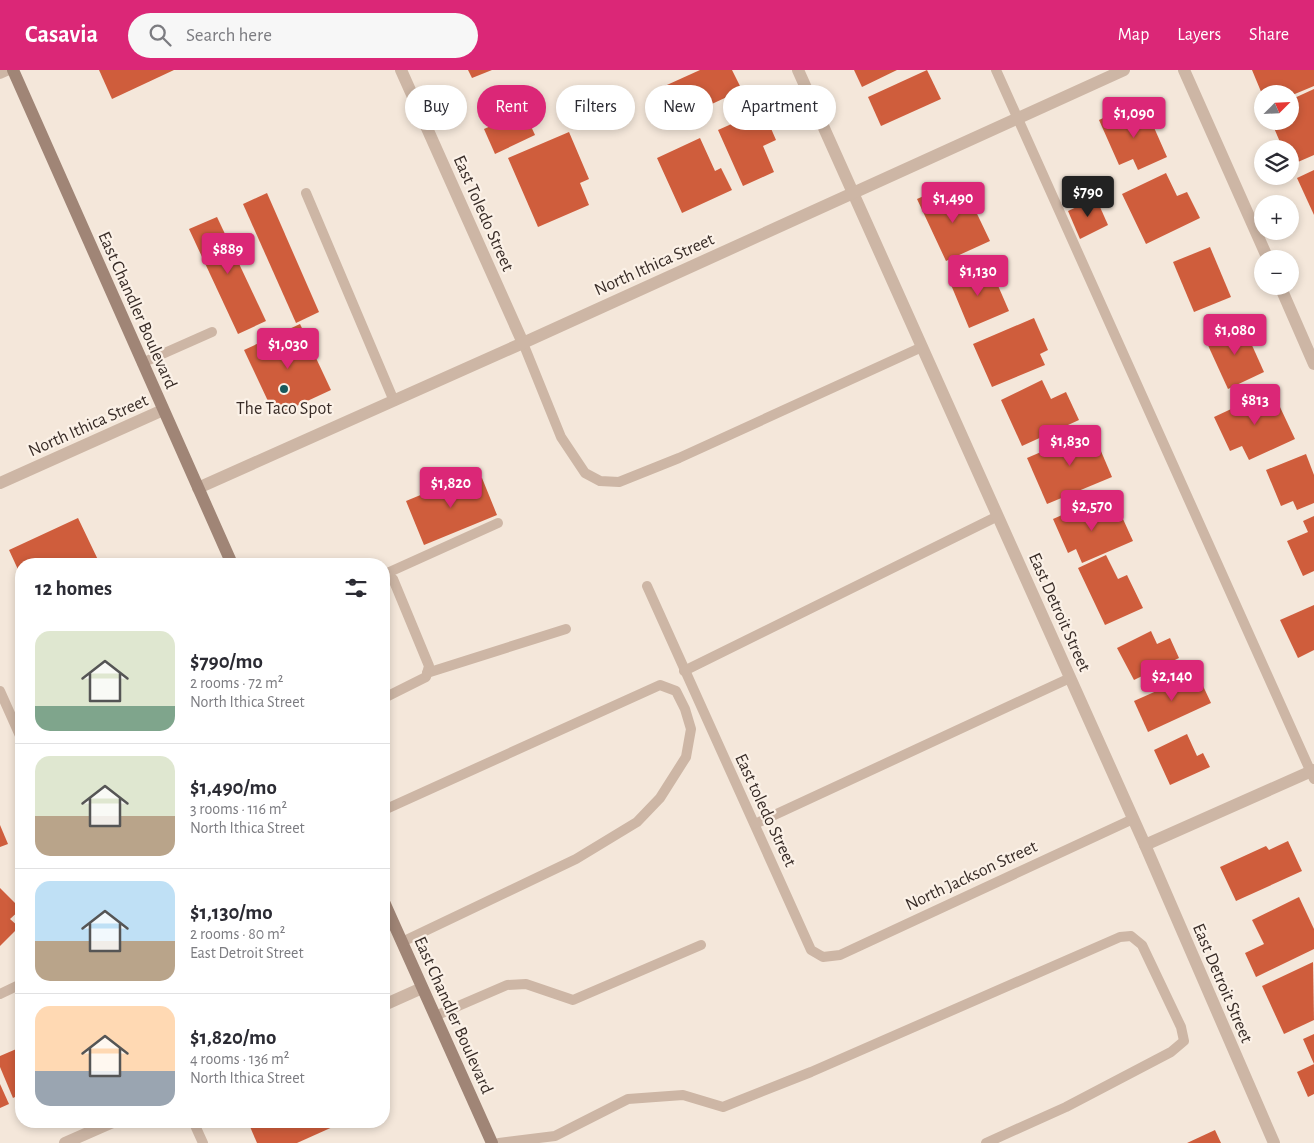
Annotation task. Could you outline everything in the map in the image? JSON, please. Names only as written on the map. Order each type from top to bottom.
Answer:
[{"type":"main road","name":"East Chandler Boulevard","points":[[11,70],[229,558]]},
{"type":"main road","name":"East Chandler Boulevard","points":[[390,915],[492,1143]]},
{"type":"street","name":"East Toledo Street","points":[[401,70],[523,343]]},
{"type":"street","name":"East Detroit Street","points":[[798,70],[1145,845],[1274,1143]]},
{"type":"street","name":"North Ithica Street","points":[[198,488],[523,343],[1124,70]]},
{"type":"street","points":[[1184,70],[1264,250]]},
{"type":"street","points":[[1284,295],[1314,364]]},
{"type":"street","name":"North Ithica Street","points":[[0,483],[163,410]]},
{"type":"street","points":[[1145,845],[1313,773]]},
{"type":"street","points":[[390,1002],[422,988]]},
{"type":"street","points":[[65,1143],[99,1128]]},
{"type":"lane","points":[[0,74],[11,70]]},
{"type":"lane","points":[[996,70],[1313,773]]},
{"type":"lane","points":[[306,193],[394,400]]},
{"type":"lane","points":[[142,363],[212,332]]},
{"type":"lane","points":[[523,343],[561,437],[585,473],[600,481],[619,482],[680,458],[922,347]]},
{"type":"lane","points":[[684,671],[998,516]]},
{"type":"lane","points":[[390,571],[498,523]]},
{"type":"lane","points":[[390,578],[394,580],[429,666],[426,676],[390,695]]},
{"type":"lane","name":"East toledo Street","points":[[647,586],[811,950],[823,957]]},
{"type":"lane","points":[[427,673],[566,629]]},
{"type":"lane","points":[[755,824],[1070,678]]},
{"type":"lane","points":[[390,807],[660,685],[676,691],[685,709],[691,729],[686,757],[660,798],[637,822],[576,859],[402,942]]},
{"type":"lane","points":[[0,691],[15,725]]},
{"type":"lane","name":"North Jackson Street","points":[[823,957],[840,955],[1133,819]]},
{"type":"lane","points":[[499,1143],[557,1140],[628,1099],[683,1094],[723,1107],[811,1072],[1120,937],[1131,936],[1142,945],[1181,1027],[1184,1041],[1171,1052],[1066,1107],[986,1143]]},
{"type":"lane","points":[[435,1016],[507,985],[526,984],[574,1000],[701,945]]},
{"type":"lane","points":[[0,994],[15,987]]},
{"type":"lane","points":[[196,1128],[203,1143]]},
{"type":"building","points":[[99,70],[174,70],[112,99]]},
{"type":"building","points":[[468,70],[492,70],[472,78]]},
{"type":"building","points":[[700,70],[732,70],[740,85],[723,85],[723,99],[713,103],[713,85],[667,85]]},
{"type":"building","points":[[854,70],[897,70],[862,87]]},
{"type":"building","points":[[927,70],[941,99],[881,126],[868,97]]},
{"type":"building","points":[[1252,70],[1314,70],[1314,86],[1299,92],[1299,85],[1258,85]]},
{"type":"building","points":[[1314,89],[1314,155],[1299,162],[1299,140],[1279,140],[1275,130],[1299,130],[1299,96]]},
{"type":"building","points":[[1145,107],[1167,157],[1138,170],[1133,159],[1119,165],[1099,120],[1116,112],[1119,119]]},
{"type":"building","points":[[723,128],[723,130],[772,130],[776,140],[763,146],[774,172],[743,186],[718,130]]},
{"type":"building","points":[[484,130],[533,130],[535,135],[495,154]]},
{"type":"building","points":[[569,132],[589,179],[580,183],[589,205],[538,227],[508,158]]},
{"type":"building","points":[[700,138],[715,171],[721,168],[732,190],[682,213],[657,158]]},
{"type":"building","points":[[1314,170],[1314,215],[1299,182],[1299,177]]},
{"type":"building","points":[[1166,173],[1177,196],[1187,192],[1200,218],[1146,244],[1122,194]]},
{"type":"building","points":[[944,187],[952,205],[969,197],[990,241],[946,261],[917,199]]},
{"type":"building","points":[[267,193],[319,312],[296,323],[243,204]]},
{"type":"building","points":[[1096,198],[1108,225],[1080,239],[1068,211]]},
{"type":"building","points":[[217,217],[266,321],[238,334],[189,229]]},
{"type":"building","points":[[1210,247],[1231,297],[1194,312],[1173,262]]},
{"type":"building","points":[[983,266],[990,283],[996,281],[1009,311],[969,328],[949,280]]},
{"type":"building","points":[[1034,318],[1048,350],[1040,354],[1045,365],[992,387],[973,344]]},
{"type":"building","points":[[1242,323],[1264,372],[1228,389],[1206,341]]},
{"type":"building","points":[[300,324],[331,390],[275,416],[244,350]]},
{"type":"building","points":[[1042,380],[1051,399],[1066,392],[1079,420],[1022,446],[1001,400]]},
{"type":"building","points":[[1272,390],[1295,439],[1249,460],[1242,446],[1230,451],[1214,417]]},
{"type":"building","points":[[1092,430],[1112,477],[1047,504],[1027,458]]},
{"type":"building","points":[[1306,454],[1314,475],[1314,503],[1297,510],[1293,501],[1281,506],[1266,470]]},
{"type":"building","points":[[464,477],[466,485],[482,478],[497,515],[424,545],[406,501]]},
{"type":"building","points":[[1087,504],[1094,518],[1118,508],[1133,541],[1082,563],[1076,549],[1068,553],[1053,519]]},
{"type":"building","points":[[1314,516],[1314,571],[1303,576],[1287,541],[1308,532],[1303,521]]},
{"type":"building","points":[[78,518],[97,558],[15,558],[15,563],[9,550]]},
{"type":"building","points":[[1106,555],[1118,579],[1127,575],[1143,608],[1105,625],[1078,568]]},
{"type":"building","points":[[1314,605],[1314,650],[1298,658],[1280,620]]},
{"type":"building","points":[[1151,631],[1157,644],[1170,638],[1179,658],[1134,680],[1117,648]]},
{"type":"building","points":[[1197,673],[1211,703],[1148,732],[1134,701]]},
{"type":"building","points":[[1187,734],[1197,756],[1203,753],[1210,767],[1170,785],[1154,750]]},
{"type":"building","points":[[0,825],[8,844],[0,847]]},
{"type":"building","points":[[1288,841],[1302,871],[1236,901],[1220,867],[1266,846],[1269,850]]},
{"type":"building","points":[[0,888],[15,903],[15,914],[10,919],[15,923],[15,931],[0,946]]},
{"type":"building","points":[[1299,897],[1314,929],[1314,949],[1256,977],[1245,953],[1264,944],[1252,920]]},
{"type":"building","points":[[1313,962],[1314,1020],[1284,1034],[1262,986]]},
{"type":"building","points":[[1314,1034],[1314,1064],[1303,1039]]},
{"type":"building","points":[[15,1050],[15,1097],[13,1098],[0,1067],[0,1056]]},
{"type":"building","points":[[1314,1064],[1314,1094],[1308,1097],[1297,1072]]},
{"type":"building","points":[[0,1084],[9,1104],[0,1108]]},
{"type":"building","points":[[251,1128],[330,1128],[297,1143],[257,1143]]},
{"type":"building","points":[[1215,1130],[1221,1143],[1187,1143]]},
{"type":"place","name":"The Taco Spot","points":[[284,389]]}]
